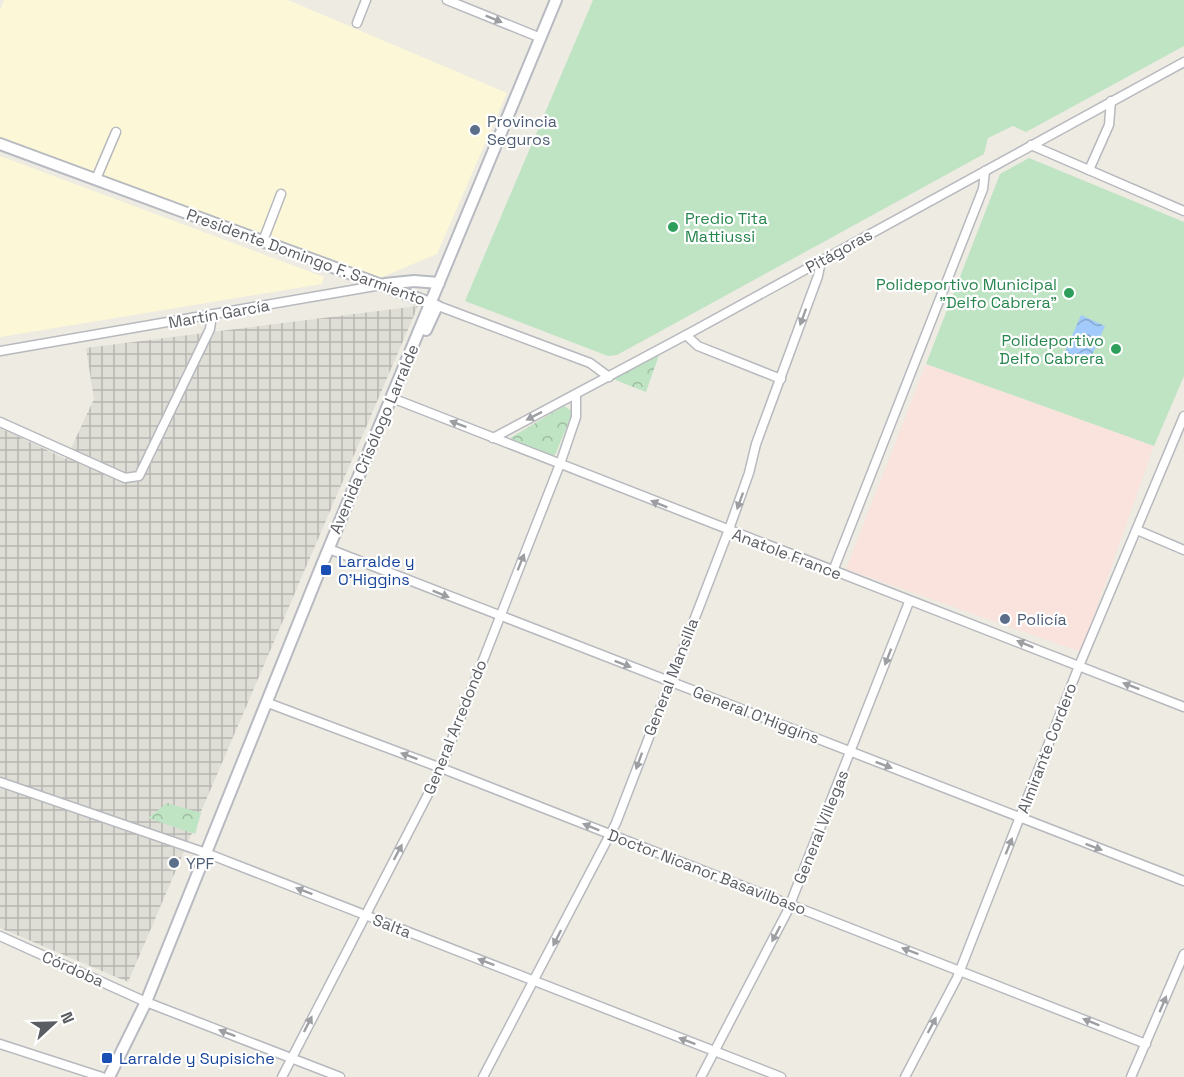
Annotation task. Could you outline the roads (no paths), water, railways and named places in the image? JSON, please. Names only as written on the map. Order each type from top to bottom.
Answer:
[{"type":"main road","name":"Avenida Crisólogo Larralde","points":[[109,1077],[146,1002],[329,549],[405,367],[434,304],[439,283],[556,0]]},
{"type":"main road","name":"Presidente Domingo F. Sarmiento","points":[[0,144],[434,304]]},
{"type":"main road","name":"Martín García","points":[[382,285],[405,282],[439,283]]},
{"type":"street","points":[[357,23],[366,0]]},
{"type":"street","points":[[447,0],[541,38]]},
{"type":"street","name":"Pitágoras","points":[[493,438],[576,395],[1184,62]]},
{"type":"street","points":[[1089,170],[1109,124],[1111,101]]},
{"type":"street","points":[[96,179],[116,132]]},
{"type":"street","points":[[1030,145],[1184,211]]},
{"type":"street","points":[[833,571],[984,189],[985,171]]},
{"type":"street","points":[[263,241],[281,194]]},
{"type":"street","name":"General Mansilla","points":[[483,1077],[610,835],[728,532],[749,473],[756,444],[818,276],[821,261]]},
{"type":"street","name":"Martín García","points":[[0,351],[382,285]]},
{"type":"street","name":"Presidente Domingo F. Sarmiento","points":[[434,304],[590,363],[609,377]]},
{"type":"street","points":[[0,422],[125,478],[135,478],[142,473],[210,330],[212,315]]},
{"type":"street","points":[[686,335],[698,346],[781,379]]},
{"type":"street","name":"General Arredondo","points":[[282,1077],[441,768],[560,464],[576,417],[576,395]]},
{"type":"street","name":"Anatole France","points":[[392,398],[728,532],[909,602],[986,628],[1184,707]]},
{"type":"street","name":"Almirante Cordero","points":[[904,1077],[960,970],[1079,666],[1184,416]]},
{"type":"street","points":[[1137,530],[1184,550]]},
{"type":"street","name":"General O'Higgins","points":[[329,549],[499,617],[1184,881]]},
{"type":"street","name":"General Villegas","points":[[701,1077],[790,904],[909,602]]},
{"type":"street","name":"Doctor Nicanor Basavilbaso","points":[[268,703],[441,768],[1146,1044]]},
{"type":"street","name":"Salta","points":[[0,782],[206,853],[781,1077]]},
{"type":"street","name":"Córdoba","points":[[0,936],[146,1002],[340,1077]]},
{"type":"street","points":[[1131,1077],[1184,954]]},
{"type":"street","points":[[0,1044],[102,1077]]},
{"type":"water","points":[[1081,315],[1105,326],[1089,362],[1065,352]]},
{"type":"place","name":"Provincia Seguros","points":[[475,130]]},
{"type":"place","name":"Predio Tita Mattiussi","points":[[673,227]]},
{"type":"place","name":"Polideportivo Municipal \"Delfo Cabrera\"","points":[[1069,293]]},
{"type":"place","name":"Polideportivo Delfo Cabrera","points":[[1116,349]]},
{"type":"place","name":"Larralde y O'Higgins","points":[[326,570]]},
{"type":"place","name":"Policía","points":[[1005,619]]},
{"type":"place","name":"YPF","points":[[174,863]]},
{"type":"place","name":"Larralde y Supisiche","points":[[107,1058]]}]
